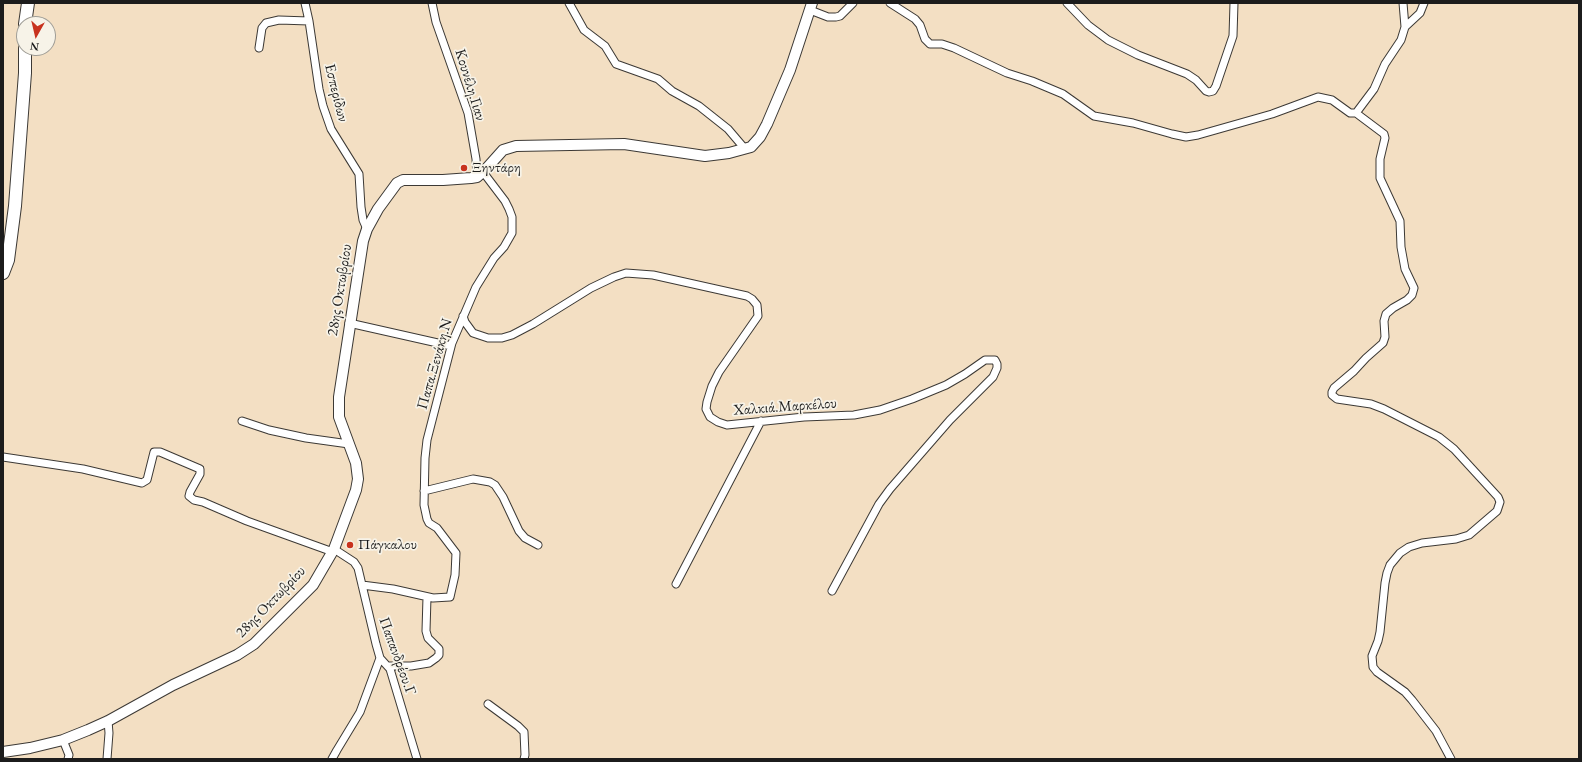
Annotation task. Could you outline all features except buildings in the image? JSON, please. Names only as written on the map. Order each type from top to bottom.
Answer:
[{"type":"main road","points":[[26,16],[28,3]]},
{"type":"main road","points":[[480,174],[503,150],[516,146],[624,144],[705,156],[751,148],[756,143],[767,124],[790,70],[811,6]]},
{"type":"main road","points":[[3,273],[8,260],[15,206],[25,56]]},
{"type":"main road","name":"28ης Οκτωβρίου","points":[[3,752],[30,748],[63,740],[108,721],[146,699],[251,647],[313,585],[333,551],[352,501],[357,482],[356,463],[339,417],[338,405],[361,248],[367,229],[394,185],[400,181],[471,178],[480,174]]},
{"type":"street","name":"Εσπερίδων","points":[[304,3],[309,21],[318,84],[322,100],[331,129],[343,150],[357,168],[360,180],[361,207],[367,229]]},
{"type":"street","name":"Κουνέλη.Γιαν","points":[[432,3],[436,22],[468,113],[480,174]]},
{"type":"street","points":[[569,3],[584,30],[605,46],[616,64],[658,79],[672,91],[699,106],[728,129],[745,149]]},
{"type":"street","points":[[811,6],[828,17],[836,17],[840,16],[853,3]]},
{"type":"street","points":[[890,3],[915,19],[920,25],[925,39],[930,44],[942,44],[954,48],[1007,73],[1032,81],[1063,94],[1084,111],[1099,118],[1133,123],[1186,137],[1272,114],[1318,97],[1332,100],[1350,113],[1356,113],[1384,134],[1385,138],[1380,159],[1380,178],[1400,221],[1404,269],[1414,288],[1412,295],[1407,300],[1386,314],[1384,321],[1385,340],[1381,346],[1366,358],[1354,372],[1334,388],[1332,394],[1337,399],[1360,401],[1384,408],[1439,437],[1454,449],[1498,496],[1500,502],[1497,511],[1469,535],[1456,539],[1422,542],[1404,550],[1390,565],[1384,583],[1380,632],[1372,656],[1373,667],[1377,672],[1405,692],[1412,700],[1436,731],[1451,759]]},
{"type":"street","points":[[1067,3],[1088,25],[1108,40],[1138,55],[1187,74],[1196,80],[1204,90],[1209,92],[1213,91],[1216,86],[1233,36],[1234,3]]},
{"type":"street","points":[[1356,113],[1374,89],[1385,64],[1401,40],[1405,27],[1403,3]]},
{"type":"street","points":[[1405,27],[1420,13],[1424,3]]},
{"type":"street","points":[[259,48],[262,28],[266,23],[279,20],[309,21]]},
{"type":"street","name":"Παπα.Ξενάκη.Ν","points":[[427,597],[450,598],[455,575],[456,557],[455,551],[437,528],[428,522],[424,505],[427,440],[450,346],[484,273],[512,233],[513,224],[505,201],[480,174]]},
{"type":"street","name":"Χαλκιά.Μαρκέλου","points":[[463,316],[465,322],[473,333],[488,338],[502,338],[534,324],[591,288],[626,273],[653,275],[747,296],[757,305],[758,316],[719,372],[708,395],[706,409],[710,417],[722,424],[812,416],[854,415],[880,410],[941,387],[985,360],[992,359],[996,362],[997,368],[993,377],[950,420],[890,489],[879,504],[832,591]]},
{"type":"street","points":[[349,323],[450,346]]},
{"type":"street","points":[[242,421],[269,430],[336,444],[348,444]]},
{"type":"street","points":[[676,584],[761,421]]},
{"type":"street","name":"Παπανδρέου.Γ","points":[[3,457],[83,468],[142,483],[147,480],[154,452],[160,452],[200,469],[200,474],[189,496],[194,500],[203,502],[247,521],[333,551],[356,565],[380,658],[388,666],[417,759]]},
{"type":"street","points":[[424,491],[466,480],[490,482],[495,485],[519,531],[525,538],[538,545]]},
{"type":"street","points":[[362,585],[393,589],[427,597],[426,635],[439,649],[438,655],[429,663],[411,666],[388,666]]},
{"type":"street","points":[[332,759],[360,712],[380,658]]},
{"type":"street","points":[[488,704],[524,732],[526,755],[524,759]]},
{"type":"street","points":[[107,759],[109,733],[108,721]]},
{"type":"street","points":[[63,740],[69,755],[68,759]]},
{"type":"place","name":"Ξηντάρη","points":[[464,168]]},
{"type":"place","name":"Πάγκαλου","points":[[350,545]]}]
